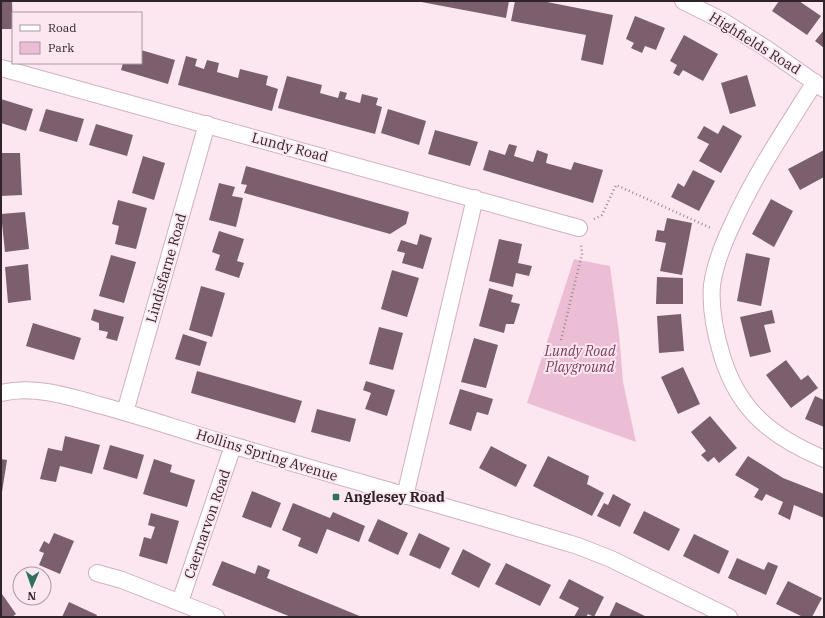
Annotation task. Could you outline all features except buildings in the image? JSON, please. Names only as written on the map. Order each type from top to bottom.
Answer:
[{"type":"street","name":"Highfields Road","points":[[683,1],[721,20],[820,85]]},
{"type":"street","name":"Lundy Road","points":[[1,68],[579,228]]},
{"type":"street","points":[[820,85],[760,169],[744,199],[718,258],[712,284],[712,307],[714,325],[725,366],[734,386],[747,406],[764,426],[784,440],[824,459]]},
{"type":"street","name":"Lindisfarne Road","points":[[125,412],[207,124]]},
{"type":"street","points":[[406,496],[475,198]]},
{"type":"street","name":"Hollins Spring Avenue","points":[[1,394],[11,391],[38,391],[67,396],[125,412],[233,446],[578,546],[611,559],[729,617]]},
{"type":"street","name":"Caernarvon Road","points":[[180,602],[233,446]]},
{"type":"street","points":[[97,573],[122,580],[216,617]]},
{"type":"path","points":[[561,340],[582,254],[579,228],[602,215],[616,184],[727,235]]},
{"type":"green space","name":"Lundy Road Playground","points":[[574,259],[610,266],[619,333],[623,382],[636,442],[527,403]]},
{"type":"place","name":"Anglesey Road","points":[[336,497]]}]
